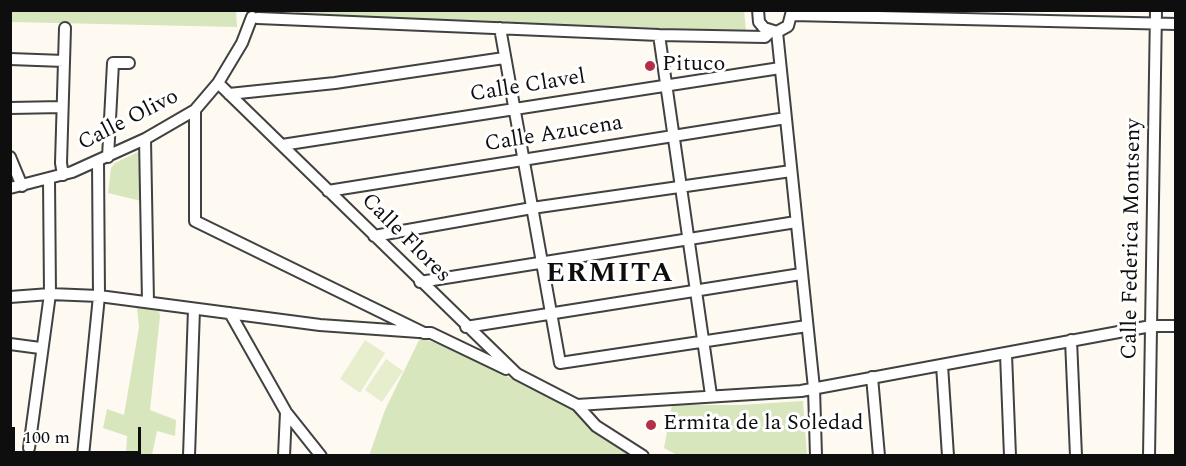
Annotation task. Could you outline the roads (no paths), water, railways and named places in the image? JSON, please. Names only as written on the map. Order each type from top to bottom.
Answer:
[{"type":"street","points":[[251,15],[272,10]]},
{"type":"street","points":[[758,10],[759,22],[774,31],[780,68],[814,388],[816,456]]},
{"type":"street","name":"Calle Federica Montseny","points":[[1149,456],[1156,10]]},
{"type":"street","points":[[251,15],[659,35],[765,37],[788,26],[792,13],[1070,16],[1176,24]]},
{"type":"street","name":"Calle Olivo","points":[[10,188],[63,175],[145,139],[195,110],[218,83],[242,43],[251,15]]},
{"type":"street","points":[[63,175],[62,107],[65,28]]},
{"type":"street","points":[[500,28],[560,363],[807,326]]},
{"type":"street","points":[[659,35],[711,395]]},
{"type":"street","points":[[228,94],[334,83],[504,58]]},
{"type":"street","points":[[10,59],[64,61]]},
{"type":"street","points":[[83,456],[99,296],[103,158],[113,63],[129,63]]},
{"type":"street","name":"Calle Clavel","points":[[282,145],[780,68]]},
{"type":"street","name":"Calle Flores","points":[[218,83],[466,327],[517,374],[577,405]]},
{"type":"street","points":[[10,108],[62,107]]},
{"type":"street","points":[[195,110],[195,220],[424,333],[517,374]]},
{"type":"street","name":"Calle Azucena","points":[[328,191],[786,118]]},
{"type":"street","points":[[145,139],[148,302]]},
{"type":"street","points":[[10,157],[22,186]]},
{"type":"street","points":[[374,236],[532,208],[791,171]]},
{"type":"street","points":[[28,448],[40,348],[50,294],[49,179]]},
{"type":"street","points":[[420,282],[796,222]]},
{"type":"street","points":[[466,327],[801,274]]},
{"type":"street","points":[[10,297],[50,294],[99,296],[320,325],[424,333]]},
{"type":"street","points":[[189,456],[194,309]]},
{"type":"street","points":[[230,313],[286,412],[321,456]]},
{"type":"street","points":[[577,405],[814,388],[1151,326],[1176,326]]},
{"type":"street","points":[[1071,340],[1076,456]]},
{"type":"street","points":[[10,344],[40,348]]},
{"type":"street","points":[[1005,354],[1010,456]]},
{"type":"street","points":[[942,365],[948,456]]},
{"type":"street","points":[[872,377],[879,456]]},
{"type":"street","points":[[577,405],[596,426],[643,456]]},
{"type":"street","points":[[284,456],[286,412]]},
{"type":"place","name":"Pituco","points":[[650,66]]},
{"type":"place","name":"Ermita de la Soledad","points":[[651,425]]},
{"type":"district","name":"ERMITA","points":[[610,276]]}]
